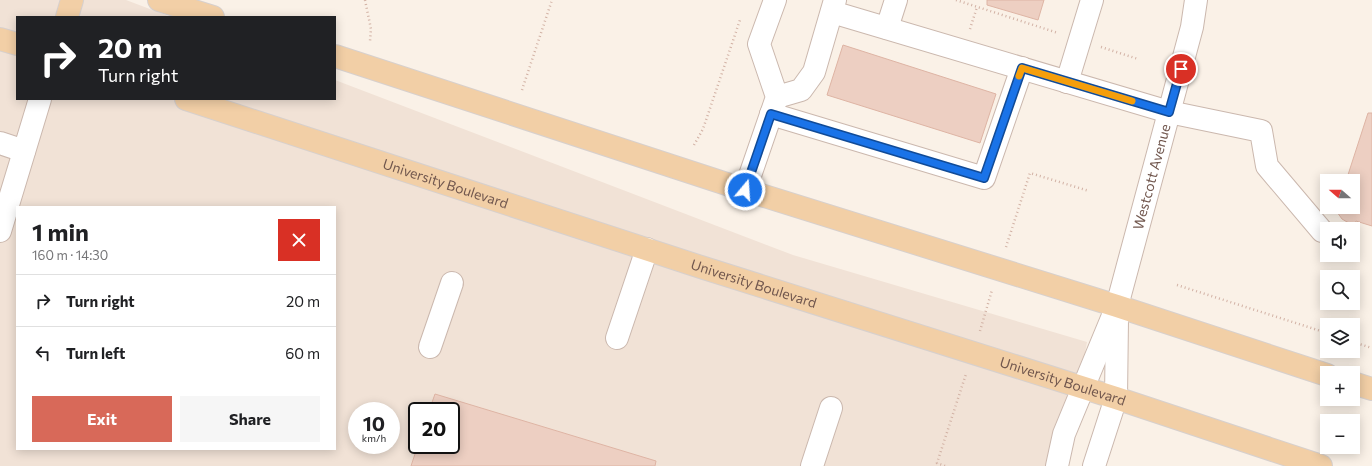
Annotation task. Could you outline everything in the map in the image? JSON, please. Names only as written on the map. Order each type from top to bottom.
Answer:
[{"type":"main road","points":[[67,16],[72,0]]},
{"type":"main road","points":[[160,0],[210,16]]},
{"type":"main road","points":[[0,39],[16,44]]},
{"type":"main road","points":[[336,56],[745,190],[1117,306],[1320,373]]},
{"type":"main road","name":"University Boulevard","points":[[189,100],[647,249],[1116,398],[1321,466]]},
{"type":"main road","points":[[1360,385],[1372,389]]},
{"type":"street","points":[[745,190],[774,106],[759,44],[775,0]]},
{"type":"street","points":[[887,28],[896,0]]},
{"type":"street","points":[[1067,82],[1092,0]]},
{"type":"street","name":"Westcott Avenue","points":[[1117,306],[1192,27],[1196,0]]},
{"type":"street","points":[[774,106],[801,90],[814,72],[833,6],[887,28],[1169,112],[1260,131],[1267,166],[1320,229]]},
{"type":"street","points":[[774,106],[984,178],[1022,68]]},
{"type":"street","points":[[0,231],[40,100]]},
{"type":"street","points":[[0,143],[24,151]]},
{"type":"street","points":[[617,338],[647,249]]},
{"type":"street","points":[[430,347],[452,283]]},
{"type":"street","points":[[1057,466],[1064,434],[1117,306]]},
{"type":"street","points":[[1094,466],[1116,398],[1117,306]]},
{"type":"street","points":[[812,466],[831,408]]},
{"type":"path","points":[[366,0],[371,29],[370,41]]},
{"type":"path","points":[[522,90],[552,0]]},
{"type":"path","points":[[956,0],[1138,59]]},
{"type":"path","points":[[694,145],[702,129],[740,20]]},
{"type":"path","points":[[945,466],[937,463],[1030,173],[1089,191]]},
{"type":"path","points":[[1177,285],[1320,332]]},
{"type":"path","points":[[1360,344],[1372,348]]},
{"type":"shaded area","points":[[0,0],[126,0],[168,16],[16,16],[16,100],[336,100],[336,80],[793,255],[1087,342],[1064,466],[0,466]]},
{"type":"building","points":[[987,0],[1044,0],[1038,20],[987,5]]},
{"type":"building","points":[[843,45],[996,94],[980,143],[827,95]]},
{"type":"building","points":[[1368,113],[1372,113],[1372,226],[1356,221],[1347,222],[1342,219],[1338,214],[1360,214],[1360,174],[1348,174]]},
{"type":"building","points":[[435,394],[656,461],[655,466],[411,466],[415,454],[460,454],[460,402],[432,402]]},
{"type":"slow traffic","points":[[1019,76],[1022,68],[1132,101]]},
{"type":"route","points":[[745,190],[771,114],[984,178],[1022,68],[1169,112],[1181,69]]}]
